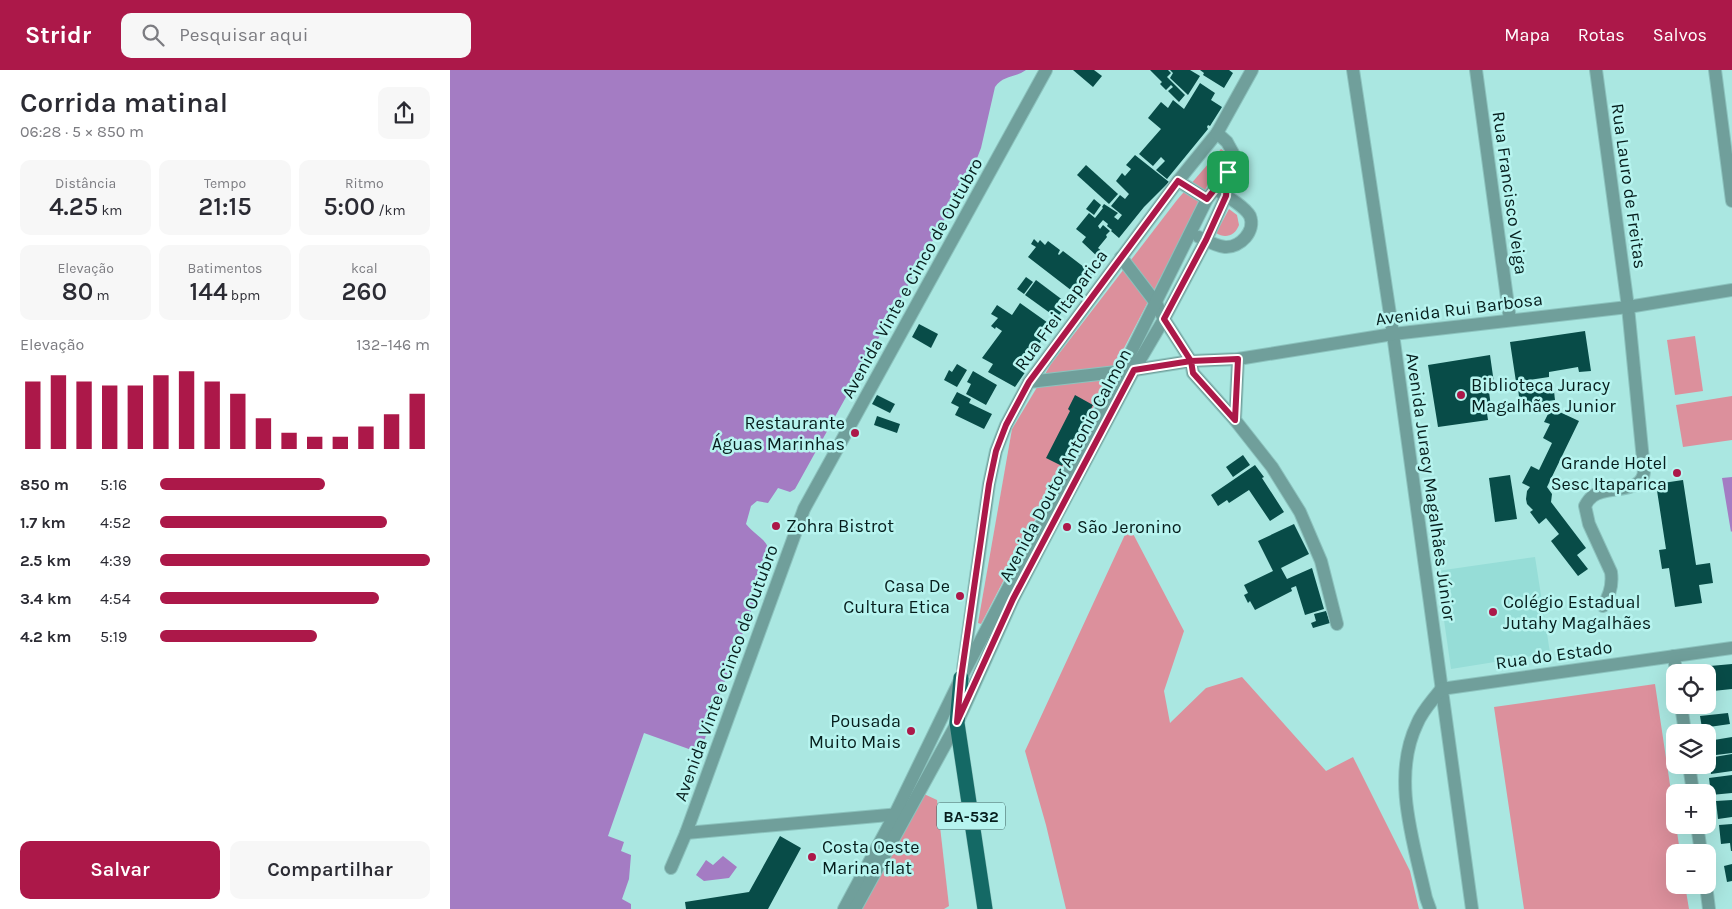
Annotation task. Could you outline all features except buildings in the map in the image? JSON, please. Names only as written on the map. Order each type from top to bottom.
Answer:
[{"type":"main road","name":"BA-532","points":[[961,678],[957,722],[985,909]]},
{"type":"street","name":"Avenida Vinte e Cinco de Outubro","points":[[671,868],[686,833],[804,509],[1046,70]]},
{"type":"street","name":"Rua Frei Itaparica","points":[[961,678],[989,484],[996,451],[1006,425],[1029,382],[1178,181],[1217,133],[1252,70]]},
{"type":"street","name":"Avenida Juracy Magalhães Júnior","points":[[1353,70],[1393,334],[1472,909]]},
{"type":"street","name":"Rua Francisco Veiga","points":[[1476,70],[1510,320]]},
{"type":"street","name":"Rua Lauro de Freitas","points":[[1596,70],[1628,307],[1644,475],[1635,485],[1593,496],[1585,506],[1589,524],[1611,572],[1609,596],[1603,606]]},
{"type":"street","points":[[1715,70],[1732,201]]},
{"type":"street","name":"Avenida Doutor Antonio Calmon","points":[[1127,371],[1164,319],[1206,240],[1226,196],[1228,172],[1233,152],[1217,133]]},
{"type":"street","name":"Avenida Doutor Antonio Calmon","points":[[901,814],[961,678],[1009,597],[1127,371],[1156,303],[1210,194],[1228,172]]},
{"type":"street","points":[[1178,181],[1210,194],[1226,196],[1248,213],[1251,222],[1245,239],[1225,247],[1190,233]]},
{"type":"street","points":[[1121,257],[1156,303],[1191,361],[1193,373],[1235,420],[1272,467],[1300,512],[1321,561],[1337,624]]},
{"type":"street","name":"Avenida Rui Barbosa","points":[[1029,382],[1127,371],[1191,361],[1238,359],[1393,334],[1628,307],[1732,290]]},
{"type":"street","points":[[1235,420],[1238,359]]},
{"type":"street","name":"Avenida Doutor Antonio Calmon","points":[[901,814],[957,722],[1009,597]]},
{"type":"street","name":"Rua do Estado","points":[[1441,689],[1732,648]]},
{"type":"street","points":[[1674,656],[1675,664]]},
{"type":"street","points":[[1430,909],[1407,808],[1406,764],[1417,724],[1441,689]]},
{"type":"street","points":[[686,833],[901,814]]},
{"type":"street","points":[[844,909],[901,814]]},
{"type":"street","points":[[856,909],[901,814]]},
{"type":"street","points":[[1707,894],[1709,909]]},
{"type":"shaded area","points":[[450,70],[1026,70],[1005,78],[995,87],[981,148],[974,166],[795,489],[790,492],[778,488],[768,503],[757,501],[751,506],[746,524],[767,545],[769,550],[768,566],[700,753],[644,733],[608,836],[624,842],[621,851],[631,855],[629,879],[622,899],[631,904],[631,909],[450,909]]},
{"type":"shaded area","points":[[1221,149],[1224,151],[1194,213],[981,624],[978,623],[1012,429],[1051,364],[1177,200]]},
{"type":"shaded area","points":[[1229,209],[1237,215],[1239,225],[1232,234],[1226,236],[1219,235],[1216,233]]},
{"type":"shaded area","points":[[1695,336],[1703,391],[1675,395],[1667,340]]},
{"type":"shaded area","points":[[1732,396],[1732,440],[1683,447],[1676,405]]},
{"type":"shaded area","points":[[1732,477],[1732,531],[1731,532],[1722,478]]},
{"type":"shaded area","points":[[1129,526],[1184,631],[1164,691],[1170,723],[1206,688],[1242,677],[1326,771],[1353,757],[1410,871],[1419,909],[1066,909],[1046,825],[1025,751]]},
{"type":"shaded area","name":"Colégio Estadual Jutahy Magalhães","points":[[1535,557],[1550,653],[1451,669],[1437,571]]},
{"type":"shaded area","points":[[1655,684],[1666,758],[1666,774],[1668,774],[1670,784],[1666,784],[1666,834],[1677,834],[1679,844],[1666,844],[1666,894],[1686,894],[1689,909],[1524,909],[1494,707]]},
{"type":"shaded area","points":[[924,794],[937,800],[949,906],[944,909],[861,909]]},
{"type":"shaded area","points":[[723,856],[737,867],[729,878],[704,881],[696,875],[706,860],[713,865]]},
{"type":"place","name":"Biblioteca Juracy Magalhães Junior","points":[[1461,395]]},
{"type":"place","name":"Restaurante Águas Marinhas","points":[[855,433]]},
{"type":"place","name":"Grande Hotel Sesc Itaparica","points":[[1677,473]]},
{"type":"place","name":"Zohra Bistrot","points":[[776,526]]},
{"type":"place","name":"São Jeronino","points":[[1067,527]]},
{"type":"place","name":"Casa De Cultura Etica","points":[[960,596]]},
{"type":"place","name":"Colégio Estadual Jutahy Magalhães","points":[[1493,612]]},
{"type":"place","name":"Pousada Muito Mais","points":[[911,731]]},
{"type":"place","name":"Costa Oeste Marina flat","points":[[812,857]]},
{"type":"route","points":[[1228,172],[1207,199],[1178,181],[1029,382],[1006,425],[996,451],[989,484],[961,678],[957,722],[1013,599],[1134,370],[1191,361],[1238,359],[1235,420],[1193,373],[1191,361],[1164,319],[1206,240],[1226,196],[1228,172]]}]
